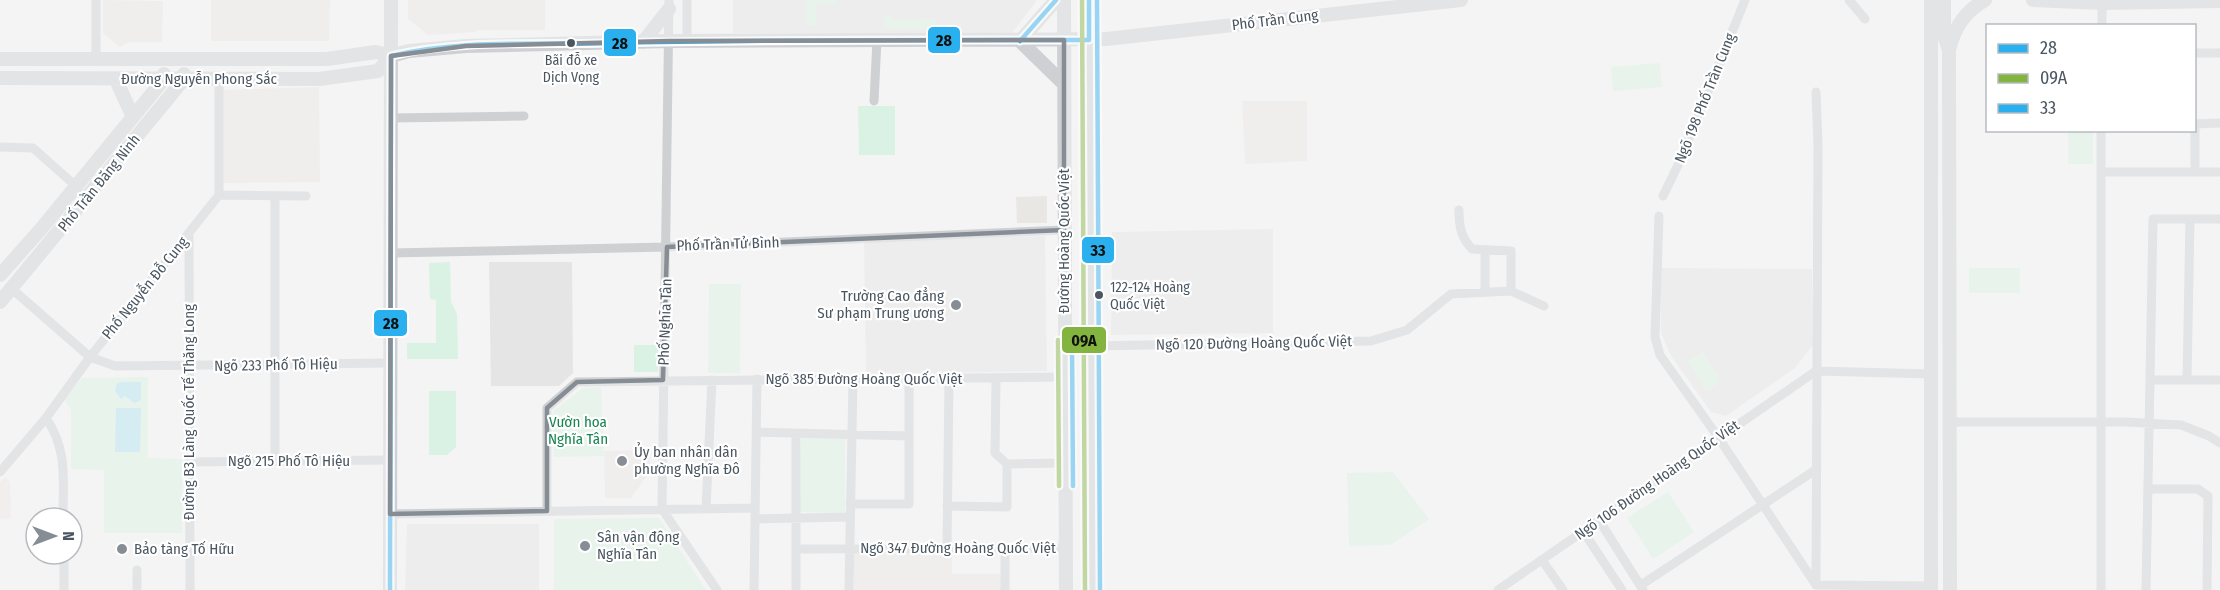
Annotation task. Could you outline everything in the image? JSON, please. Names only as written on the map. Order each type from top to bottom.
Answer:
[{"type":"main road","points":[[390,590],[391,0]]},
{"type":"main road","points":[[1056,0],[1020,41],[1064,84]]},
{"type":"main road","name":"Đường Hoàng Quốc Việt","points":[[1064,0],[1066,590]]},
{"type":"main road","name":"Đường Hoàng Quốc Việt","points":[[1089,0],[1093,590]]},
{"type":"main road","name":"Phố Trần Cung","points":[[1064,40],[1089,40],[1461,0]]},
{"type":"main road","points":[[1931,0],[1931,588]]},
{"type":"main road","points":[[1944,0],[1944,35],[1949,50]]},
{"type":"main road","points":[[1950,590],[1949,50],[1952,36],[1961,20],[1985,0]]},
{"type":"main road","points":[[2033,0],[2102,3],[2220,1]]},
{"type":"main road","points":[[643,42],[669,4]]},
{"type":"main road","name":"Đường Nguyễn Phong Sắc","points":[[0,59],[334,59],[376,52],[391,56],[409,51],[466,46],[669,41],[1064,40]]},
{"type":"main road","name":"Đường Nguyễn Phong Sắc","points":[[0,78],[219,80],[335,78],[378,71],[391,56]]},
{"type":"main road","points":[[334,59],[335,78]]},
{"type":"main road","points":[[163,60],[164,79]]},
{"type":"main road","points":[[184,60],[184,79]]},
{"type":"main road","name":"Phố Trần Đăng Ninh","points":[[3,268],[41,229],[164,79]]},
{"type":"main road","name":"Phố Trần Đăng Ninh","points":[[0,302],[184,79]]},
{"type":"main road","points":[[116,80],[133,117]]},
{"type":"main road","points":[[41,229],[53,238]]},
{"type":"street","points":[[96,0],[96,60]]},
{"type":"street","points":[[687,0],[687,41]]},
{"type":"street","name":"Ngõ 198 Phố Trần Cung","points":[[1663,196],[1746,0]]},
{"type":"street","points":[[1849,0],[1865,19]]},
{"type":"street","points":[[2102,3],[2102,24]]},
{"type":"street","name":"Phố Nghĩa Tân","points":[[662,509],[669,4]]},
{"type":"street","points":[[874,101],[877,40]]},
{"type":"street","points":[[2196,53],[2220,53]]},
{"type":"street","points":[[219,80],[219,195],[306,196]]},
{"type":"street","points":[[1816,92],[1818,146],[1816,587]]},
{"type":"street","points":[[392,118],[524,116]]},
{"type":"street","points":[[2196,124],[2220,123]]},
{"type":"street","points":[[2101,132],[2101,590]]},
{"type":"street","points":[[2195,132],[2195,172]]},
{"type":"street","points":[[0,147],[33,148],[76,186]]},
{"type":"street","points":[[2101,172],[2220,172]]},
{"type":"street","name":"Phố Nguyễn Đỗ Cung","points":[[0,472],[46,418],[90,357],[219,195]]},
{"type":"street","points":[[275,196],[275,461]]},
{"type":"street","points":[[1459,210],[1462,239],[1472,249],[1511,251],[1511,291],[1544,306]]},
{"type":"street","points":[[1659,216],[1655,337],[1660,355],[1718,437],[1816,587]]},
{"type":"street","points":[[2146,590],[2153,219],[2220,219]]},
{"type":"street","points":[[2187,380],[2190,219]]},
{"type":"street","name":"Phố Trần Tử Bình","points":[[391,253],[667,247],[1065,230]]},
{"type":"street","name":"Đường B3 Làng Quốc Tế Thăng Long","points":[[189,233],[190,590]]},
{"type":"street","points":[[1485,251],[1485,292]]},
{"type":"street","points":[[12,289],[90,357]]},
{"type":"street","name":"Ngõ 120 Đường Hoàng Quốc Việt","points":[[1092,346],[1352,343],[1379,339],[1407,330],[1451,294],[1511,291]]},
{"type":"street","name":"Ngõ 233 Phố Tô Hiệu","points":[[90,357],[115,366],[391,363]]},
{"type":"street","points":[[1816,371],[1931,374]]},
{"type":"street","name":"Ngõ 106 Đường Hoàng Quốc Việt","points":[[1498,590],[1816,371]]},
{"type":"street","name":"Ngõ 385 Đường Hoàng Quốc Việt","points":[[548,511],[547,408],[577,382],[1065,377]]},
{"type":"street","points":[[850,504],[909,504],[909,378]]},
{"type":"street","points":[[947,549],[949,378]]},
{"type":"street","points":[[996,378],[995,453],[1007,464],[1066,463]]},
{"type":"street","points":[[754,590],[757,379]]},
{"type":"street","points":[[849,590],[853,379]]},
{"type":"street","points":[[706,509],[712,380]]},
{"type":"street","points":[[2151,380],[2220,380]]},
{"type":"street","points":[[46,418],[55,431],[61,447],[63,506]]},
{"type":"street","points":[[1949,422],[2101,422],[2181,425],[2210,436],[2220,444]]},
{"type":"street","points":[[756,432],[909,436]]},
{"type":"street","points":[[796,433],[796,590]]},
{"type":"street","name":"Ngõ 215 Phố Tô Hiệu","points":[[190,462],[389,460]]},
{"type":"street","points":[[947,506],[1007,507],[1007,464]]},
{"type":"street","points":[[1599,520],[1642,588],[1762,503],[1817,468]]},
{"type":"street","points":[[2148,489],[2198,489],[2208,496],[2207,590]]},
{"type":"street","points":[[390,514],[755,508]]},
{"type":"street","points":[[662,509],[717,590]]},
{"type":"street","points":[[755,519],[850,517]]},
{"type":"street","points":[[2208,526],[2220,526]]},
{"type":"street","points":[[1582,531],[1622,590]]},
{"type":"street","points":[[1005,548],[1005,590]]},
{"type":"street","name":"Ngõ 347 Đường Hoàng Quốc Việt","points":[[796,549],[1066,548]]},
{"type":"street","points":[[1542,560],[1563,590]]},
{"type":"street","points":[[64,566],[64,590]]},
{"type":"street","points":[[137,570],[137,590]]},
{"type":"street","points":[[1816,587],[1931,588]]},
{"type":"highlighted area","points":[[1064,40],[1064,230],[667,247],[663,380],[577,382],[547,408],[547,511],[390,514],[391,56],[466,46],[669,41]]},
{"type":"shaded area","points":[[103,0],[163,1],[162,42],[129,42],[120,47],[103,33]]},
{"type":"shaded area","points":[[211,0],[330,0],[329,41],[211,41]]},
{"type":"shaded area","points":[[408,0],[545,0],[545,30],[477,30],[476,32],[428,35],[408,19]]},
{"type":"shaded area","points":[[733,0],[1037,0],[1012,33],[733,33]]},
{"type":"shaded area","points":[[319,87],[320,182],[223,183],[223,90]]},
{"type":"shaded area","points":[[1242,101],[1307,101],[1307,161],[1245,164]]},
{"type":"shaded area","points":[[1047,196],[1047,223],[1017,223],[1016,197]]},
{"type":"shaded area","points":[[1273,229],[1273,333],[1111,335],[1112,232]]},
{"type":"shaded area","name":"Trường Cao đẳng Sư phạm Trung ương","points":[[1045,236],[1047,371],[866,374],[864,239]]},
{"type":"shaded area","points":[[489,262],[572,262],[573,373],[559,386],[491,386]]},
{"type":"shaded area","points":[[1661,268],[1812,269],[1813,345],[1795,368],[1726,416],[1711,412],[1671,356],[1661,333]]},
{"type":"shaded area","points":[[650,450],[650,472],[631,498],[605,498],[604,451]]},
{"type":"shaded area","points":[[5,477],[10,482],[11,518],[0,519],[0,482]]},
{"type":"shaded area","points":[[407,524],[539,524],[539,590],[405,590]]},
{"type":"shaded area","points":[[854,553],[952,554],[952,574],[1001,574],[1001,590],[854,590]]},
{"type":"green space","points":[[806,0],[837,0],[837,4],[816,5],[816,25],[806,25]]},
{"type":"green space","points":[[885,15],[893,15],[893,20],[936,19],[936,29],[884,29]]},
{"type":"green space","points":[[1660,63],[1662,87],[1613,91],[1611,67]]},
{"type":"green space","points":[[858,106],[895,106],[895,155],[859,155]]},
{"type":"green space","points":[[2068,132],[2093,132],[2093,164],[2068,164]]},
{"type":"green space","points":[[450,262],[451,302],[457,314],[458,359],[407,359],[407,343],[436,343],[436,300],[430,299],[429,263]]},
{"type":"green space","points":[[1969,268],[2020,268],[2020,293],[1969,293]]},
{"type":"green space","points":[[709,284],[741,284],[740,373],[708,373]]},
{"type":"green space","points":[[634,345],[658,345],[658,372],[634,372]]},
{"type":"green space","points":[[1703,352],[1721,381],[1706,391],[1687,361]]},
{"type":"green space","points":[[148,377],[148,458],[182,459],[182,533],[104,533],[104,470],[71,469],[71,410],[64,399],[82,378]]},
{"type":"green space","name":"Vườn hoa Nghĩa Tân","points":[[601,387],[604,456],[554,457],[553,411],[583,388]]},
{"type":"green space","points":[[429,391],[456,391],[456,447],[447,455],[429,455]]},
{"type":"green space","points":[[801,438],[845,438],[845,513],[800,512]]},
{"type":"green space","points":[[1393,472],[1429,519],[1390,545],[1349,546],[1347,473]]},
{"type":"green space","points":[[1668,492],[1694,532],[1653,559],[1627,518]]},
{"type":"green space","name":"Sân vận động Nghĩa Tân","points":[[659,518],[706,590],[554,590],[554,519]]},
{"type":"water","points":[[141,382],[141,400],[134,403],[125,396],[121,399],[115,391],[117,383]]},
{"type":"water","points":[[116,408],[141,408],[140,452],[115,452]]},
{"type":"transit line","name":"28","points":[[1020,41],[1056,0]]},
{"type":"transit line","name":"09A","points":[[1082,0],[1085,590]]},
{"type":"transit line","name":"28","points":[[391,56],[445,47],[499,44],[788,40],[1089,40],[1089,0]]},
{"type":"transit line","name":"33","points":[[1097,0],[1100,590]]},
{"type":"transit line","name":"28","points":[[390,590],[391,56]]},
{"type":"transit line","name":"09A","points":[[1058,340],[1059,486]]},
{"type":"transit line","name":"33","points":[[1072,340],[1073,486]]},
{"type":"place","name":"Bãi đỗ xe Dịch Vọng","points":[[571,43]]},
{"type":"place","name":"122-124 Hoàng Quốc Việt","points":[[1099,295]]},
{"type":"place","name":"Trường Cao đẳng Sư phạm Trung ương","points":[[956,305]]},
{"type":"place","name":"Ủy ban nhân dân phường Nghĩa Đô","points":[[622,461]]},
{"type":"place","name":"Sân vận động Nghĩa Tân","points":[[585,546]]},
{"type":"place","name":"Bảo tàng Tố Hữu","points":[[122,549]]}]
